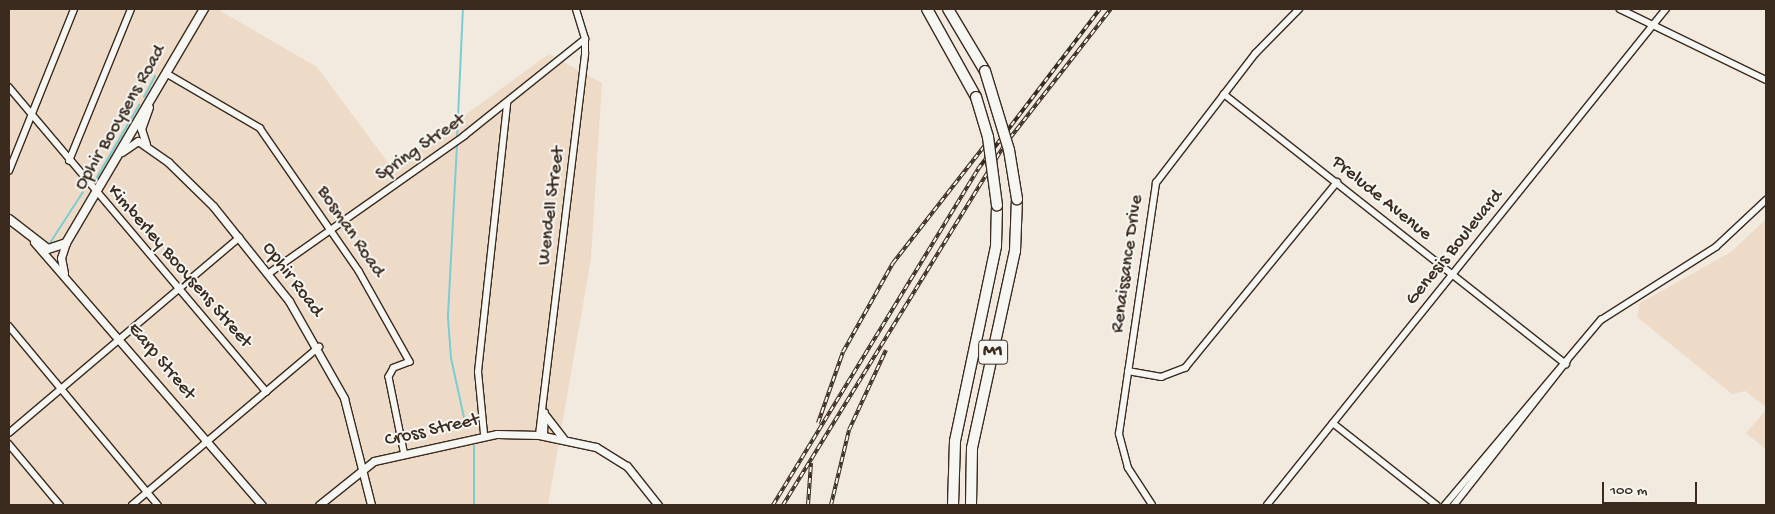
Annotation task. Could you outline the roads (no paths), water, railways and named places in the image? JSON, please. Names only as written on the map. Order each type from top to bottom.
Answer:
[{"type":"highway","name":"M1","points":[[927,9],[976,97],[988,136],[997,205],[996,246],[955,441],[953,505]]},
{"type":"highway","name":"M1","points":[[948,9],[985,71],[1009,150],[1017,199],[1015,251],[972,448],[971,505]]},
{"type":"main road","name":"Ophir Booysens Road","points":[[66,243],[204,9]]},
{"type":"main road","points":[[9,220],[34,242],[52,250],[66,243]]},
{"type":"street","points":[[9,171],[74,9]]},
{"type":"street","points":[[69,161],[131,9]]},
{"type":"street","points":[[576,9],[585,39]]},
{"type":"street","name":"Renaissance Drive","points":[[1152,505],[1122,452],[1119,434],[1156,183],[1224,94],[1299,9]]},
{"type":"street","points":[[1620,9],[1650,27],[1766,80]]},
{"type":"street","name":"Genesis Boulevard","points":[[1267,505],[1666,9]]},
{"type":"street","name":"Spring Street","points":[[268,274],[464,136],[507,104],[585,39]]},
{"type":"street","name":"Wendell Street","points":[[542,435],[585,39]]},
{"type":"street","name":"Bosman Road","points":[[166,74],[260,128],[331,229],[384,311],[410,362],[394,368],[389,377],[404,451]]},
{"type":"street","name":"Kimberley Booysens Street","points":[[9,87],[96,194],[267,392]]},
{"type":"street","name":"Prelude Avenue","points":[[1224,94],[1564,363]]},
{"type":"street","points":[[115,158],[132,142],[146,144],[141,129],[152,98]]},
{"type":"street","points":[[481,434],[477,386],[507,104]]},
{"type":"street","name":"Ophir Road","points":[[146,144],[195,188],[239,238],[268,274],[319,347],[349,411],[371,505]]},
{"type":"street","points":[[1128,371],[1161,377],[1185,368],[1337,182]]},
{"type":"street","points":[[1454,505],[1572,352],[1612,311],[1716,247],[1766,200]]},
{"type":"street","points":[[9,433],[239,238]]},
{"type":"street","name":"Earp Street","points":[[34,242],[262,505]]},
{"type":"street","points":[[66,243],[61,261],[66,278]]},
{"type":"street","points":[[9,326],[158,505]]},
{"type":"street","points":[[132,505],[319,347]]},
{"type":"street","name":"Wendell Street","points":[[542,435],[547,376]]},
{"type":"street","points":[[1445,505],[1532,403]]},
{"type":"street","points":[[545,415],[563,438]]},
{"type":"street","points":[[1333,423],[1437,505]]},
{"type":"street","name":"Cross Street","points":[[363,466],[404,451],[481,434],[542,435],[563,438],[596,447],[617,458],[644,483],[658,505]]},
{"type":"street","points":[[9,444],[60,505]]},
{"type":"street","points":[[319,505],[363,466]]},
{"type":"street","points":[[1458,505],[1459,498]]},
{"type":"waterway","points":[[457,139],[463,9]]},
{"type":"waterway","points":[[144,97],[155,76]]},
{"type":"waterway","points":[[96,179],[139,105]]},
{"type":"waterway","points":[[457,144],[448,318],[451,358],[466,427]]},
{"type":"waterway","points":[[50,243],[83,192]]},
{"type":"waterway","points":[[474,446],[474,505]]},
{"type":"railway","points":[[773,505],[978,169],[1100,9]]},
{"type":"railway","points":[[783,505],[1003,147],[1111,9]]},
{"type":"railway","points":[[818,423],[843,352],[893,263],[993,135]]},
{"type":"railway","points":[[831,505],[849,430],[886,350]]},
{"type":"railway","points":[[808,505],[811,463]]}]
